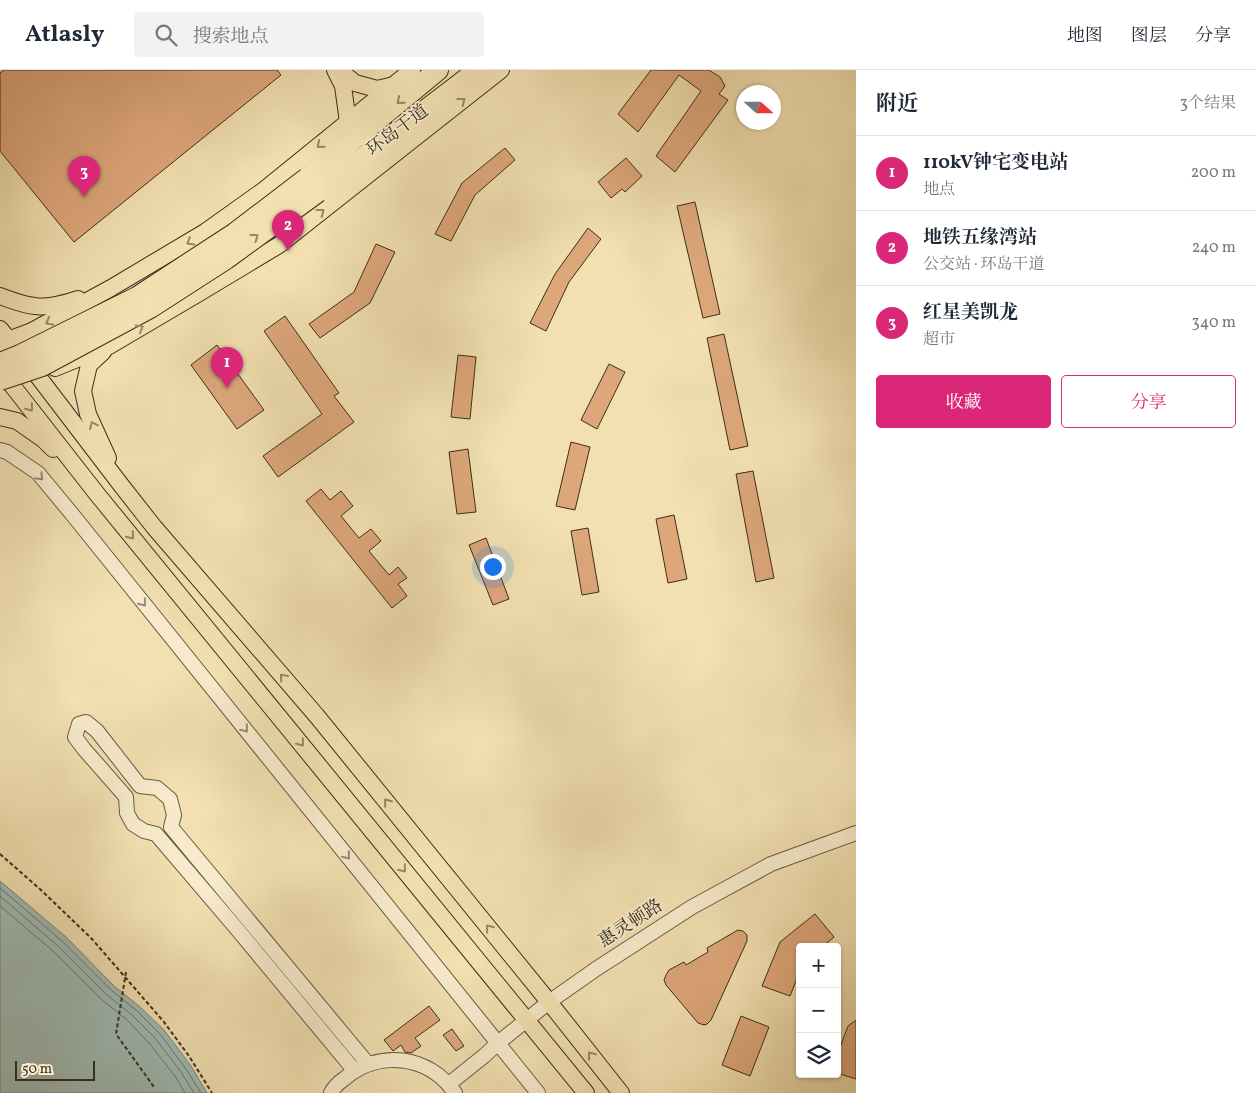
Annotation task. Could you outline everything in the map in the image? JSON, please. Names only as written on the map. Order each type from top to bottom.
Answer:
[{"type":"highway","name":"环岛干道","points":[[313,185],[438,70]]},
{"type":"highway","name":"环岛干道","points":[[313,185],[478,70]]},
{"type":"highway","points":[[0,363],[137,297],[313,185]]},
{"type":"highway","points":[[4,385],[150,308],[226,259],[313,185]]},
{"type":"main road","points":[[335,70],[343,86],[348,122]]},
{"type":"main road","points":[[339,70],[355,83],[377,89],[394,85]]},
{"type":"main road","points":[[3,337],[32,332],[205,232],[264,190],[412,70]]},
{"type":"main road","points":[[4,385],[37,375],[109,346],[279,245],[501,70]]},
{"type":"main road","points":[[0,296],[8,300],[37,307],[65,303],[111,288]]},
{"type":"main road","points":[[3,337],[37,375],[154,527],[316,715],[621,1093]]},
{"type":"main road","points":[[109,346],[90,365],[83,391],[88,414],[121,485]]},
{"type":"main road","points":[[0,370],[4,385],[97,494],[586,1093]]},
{"type":"main road","points":[[0,417],[17,421],[44,440],[97,494]]},
{"type":"street","points":[[0,450],[7,452],[38,473],[538,1093]]},
{"type":"street","points":[[354,1070],[156,834],[144,831],[134,824],[127,813],[126,797],[75,737],[79,724],[86,722],[97,731],[140,786],[156,788],[170,799],[174,815],[171,827],[368,1064]]},
{"type":"street","name":"惠灵顿路","points":[[452,1089],[498,1043],[549,1002],[692,907],[771,864],[856,833]]},
{"type":"street","points":[[330,1093],[354,1070],[368,1064],[390,1060],[412,1062],[432,1070],[452,1089]]},
{"type":"path","points":[[0,854],[92,939],[164,1022],[190,1056],[212,1093]]},
{"type":"path","points":[[126,972],[116,1034],[154,1087]]},
{"type":"water","points":[[0,881],[66,937],[114,986],[139,1006],[164,1030],[191,1066],[207,1093],[0,1093]]},
{"type":"building","points":[[4,70],[277,70],[281,75],[74,242],[0,151],[0,73]]},
{"type":"building","points":[[651,70],[709,70],[720,77],[725,86],[719,94],[728,100],[675,172],[656,156],[701,91],[679,75],[638,132],[618,114]]},
{"type":"building","points":[[505,148],[515,160],[475,195],[451,241],[435,234],[462,183]]},
{"type":"building","points":[[626,158],[642,176],[625,192],[622,189],[611,198],[598,182]]},
{"type":"building","points":[[695,202],[720,314],[703,318],[677,206]]},
{"type":"building","points":[[588,228],[601,239],[569,282],[546,331],[530,323],[555,274]]},
{"type":"building","points":[[376,244],[395,252],[370,303],[320,338],[309,324],[354,292]]},
{"type":"building","points":[[285,316],[339,393],[334,396],[354,422],[278,477],[263,456],[322,414],[264,331]]},
{"type":"building","points":[[724,334],[748,446],[730,450],[707,338]]},
{"type":"building","points":[[217,345],[264,410],[237,429],[191,365]]},
{"type":"building","points":[[458,355],[476,357],[470,419],[451,417]]},
{"type":"building","points":[[609,364],[625,372],[597,429],[581,420]]},
{"type":"building","points":[[571,442],[590,447],[575,510],[556,506]]},
{"type":"building","points":[[468,449],[476,512],[457,514],[449,452]]},
{"type":"building","points":[[753,471],[774,578],[756,582],[736,474]]},
{"type":"building","points":[[321,489],[330,500],[341,491],[353,506],[341,516],[359,538],[371,529],[381,541],[369,551],[389,575],[398,567],[407,578],[398,584],[407,596],[392,608],[306,501]]},
{"type":"building","points":[[674,515],[687,579],[668,583],[656,519]]},
{"type":"building","points":[[588,528],[599,592],[582,595],[571,531]]},
{"type":"building","points":[[486,538],[509,599],[493,605],[469,545]]},
{"type":"building","points":[[815,914],[834,937],[827,943],[796,943],[796,981],[790,996],[762,986],[780,942]]},
{"type":"building","points":[[738,930],[743,931],[747,935],[747,941],[711,1020],[704,1025],[698,1023],[666,985],[664,980],[666,975],[669,970],[684,962],[686,965],[708,952],[707,948]]},
{"type":"building","points":[[429,1006],[440,1020],[415,1038],[421,1046],[411,1053],[405,1052],[401,1045],[393,1051],[384,1040]]},
{"type":"building","points":[[741,1016],[769,1027],[750,1076],[722,1065]]},
{"type":"building","points":[[856,1020],[856,1079],[841,1074],[841,1044],[848,1026]]},
{"type":"building","points":[[452,1029],[464,1046],[456,1051],[443,1035]]},
{"type":"place","name":"红星美凯龙","points":[[84,197]]},
{"type":"place","name":"地铁五缘湾站","points":[[288,251]]},
{"type":"place","name":"110kV钟宅变电站","points":[[227,388]]}]
